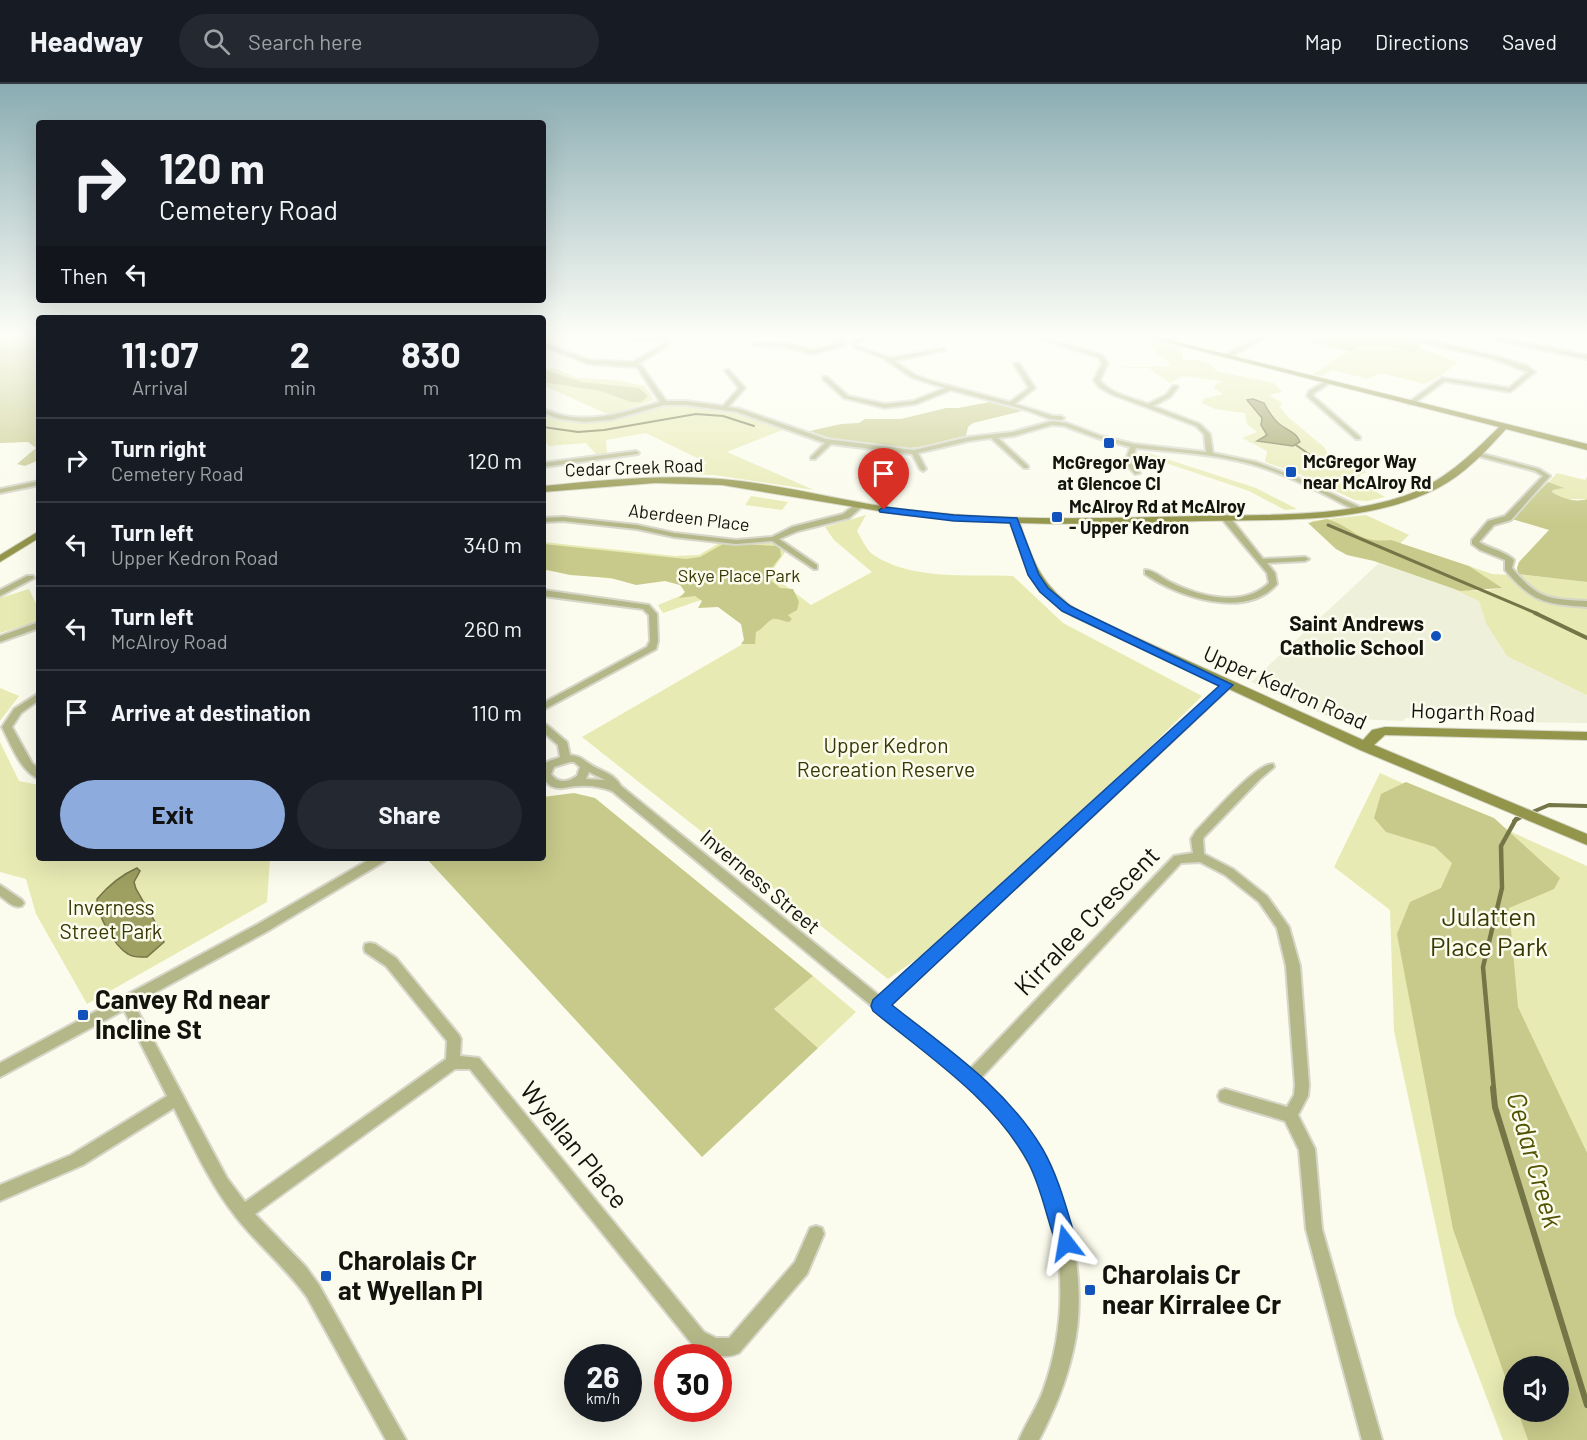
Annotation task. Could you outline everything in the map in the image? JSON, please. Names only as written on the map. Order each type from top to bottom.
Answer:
[{"type":"street","points":[[661,398],[664,403]]},
{"type":"street","points":[[725,407],[733,398]]},
{"type":"street","points":[[852,398],[885,406],[914,403],[926,398]]},
{"type":"street","points":[[990,398],[1099,437],[1134,446],[1245,460],[1277,470],[1360,509]]},
{"type":"street","points":[[1011,404],[1019,398]]},
{"type":"street","points":[[1129,398],[1202,428],[1207,434],[1210,454]]},
{"type":"street","points":[[1149,406],[1164,398]]},
{"type":"street","points":[[1313,398],[1358,438]]},
{"type":"street","points":[[1392,398],[1587,447]]},
{"type":"street","points":[[1411,403],[1417,398]]},
{"type":"street","points":[[546,412],[560,417],[584,420],[611,418],[664,403],[725,407],[830,441],[914,452],[969,439],[1014,434],[1052,420]]},
{"type":"street","name":"Cedar Creek Road","points":[[546,489],[698,481],[730,483],[928,515],[1014,520],[1315,515],[1391,503],[1435,486],[1476,454],[1505,426]]},
{"type":"street","points":[[993,436],[1026,467]]},
{"type":"street","points":[[813,458],[830,441]]},
{"type":"street","points":[[1134,446],[1128,463],[1137,473]]},
{"type":"street","points":[[914,452],[923,469]]},
{"type":"street","points":[[546,465],[636,453]]},
{"type":"street","points":[[1476,454],[1537,470],[1547,476],[1508,518],[1491,523],[1475,540],[1479,546],[1508,558],[1510,562],[1508,568],[1529,593],[1541,599],[1587,604]]},
{"type":"street","points":[[0,491],[36,484]]},
{"type":"street","name":"Aberdeen Place","points":[[546,520],[563,519],[736,542],[774,539],[795,529],[846,516],[860,505]]},
{"type":"street","points":[[1148,572],[1159,580],[1196,594],[1220,599],[1244,600],[1265,593],[1273,584],[1271,573],[1225,517]]},
{"type":"street","name":"Upper Kedron Road","points":[[1014,520],[1034,575],[1044,590],[1066,609],[1365,747],[1583,838]]},
{"type":"street","points":[[0,559],[36,536]]},
{"type":"street","points":[[774,539],[814,567]]},
{"type":"street","points":[[1261,561],[1305,559]]},
{"type":"street","points":[[0,593],[30,578]]},
{"type":"street","points":[[546,593],[646,607],[653,614],[654,641],[651,649],[546,705]]},
{"type":"street","points":[[0,639],[36,626]]},
{"type":"street","points":[[880,1006],[1227,685]]},
{"type":"street","points":[[36,698],[17,711],[8,727],[27,765],[36,772]]},
{"type":"street","points":[[546,730],[563,744],[566,759],[546,766],[547,783]]},
{"type":"street","name":"Hogarth Road","points":[[1365,747],[1377,733],[1385,730],[1587,736]]},
{"type":"street","name":"Inverness Street","points":[[566,759],[577,759],[585,766],[609,777],[616,788]]},
{"type":"street","points":[[576,782],[583,776],[585,766]]},
{"type":"street","points":[[1269,767],[1256,777],[1197,839],[1199,858],[1224,869],[1251,888],[1275,914],[1286,934],[1293,966],[1302,1085],[1301,1096],[1290,1115]]},
{"type":"street","name":"Inverness Street","points":[[547,783],[562,785],[576,782],[601,783],[616,788],[970,1079],[1010,1119],[1035,1155],[1055,1201],[1066,1243],[1071,1299],[1067,1344],[1052,1395],[1029,1440]]},
{"type":"street","name":"Kirralee Crescent","points":[[970,1079],[1174,862],[1183,858],[1199,858]]},
{"type":"street","points":[[0,1070],[262,928],[376,861]]},
{"type":"street","points":[[0,890],[18,903]]},
{"type":"street","points":[[243,1213],[453,1062],[454,1039],[391,962],[370,948]]},
{"type":"street","points":[[126,1001],[221,1184],[243,1213],[300,1273],[313,1291],[396,1440]]},
{"type":"street","name":"Wyellan Place","points":[[453,1062],[474,1063],[698,1338],[715,1347],[732,1347],[801,1268],[816,1234]]},
{"type":"street","points":[[1225,1096],[1290,1115],[1307,1149],[1314,1229],[1372,1440]]},
{"type":"street","points":[[0,1193],[77,1160],[177,1098]]},
{"type":"shaded area","points":[[1253,399],[1264,403],[1276,421],[1294,433],[1300,442],[1293,446],[1257,441],[1267,435],[1261,425],[1262,418],[1247,400]]},
{"type":"shaded area","name":"Saint Andrews Catholic School","points":[[1379,563],[1454,589],[1587,644],[1587,723],[1331,718],[1251,682]]},
{"type":"shaded area","points":[[137,868],[140,871],[134,882],[136,889],[164,942],[147,957],[130,955],[117,944],[103,921],[97,899],[115,881]]},
{"type":"green space","points":[[0,398],[36,398],[36,448],[28,442],[0,443]]},
{"type":"green space","points":[[572,398],[654,400],[615,413],[605,413]]},
{"type":"green space","points":[[621,398],[645,398],[641,402],[631,402]]},
{"type":"green space","points":[[1274,398],[1282,403],[1280,407],[1289,418],[1324,447],[1328,454],[1367,472],[1360,475],[1367,486],[1385,497],[1367,501],[1355,500],[1299,474],[1265,462],[1267,451],[1242,438],[1257,432],[1247,424],[1245,413],[1215,409],[1202,403],[1203,399]]},
{"type":"green space","points":[[990,402],[1022,411],[973,423],[968,427],[966,436],[911,448],[887,448],[860,444],[833,439],[810,431],[841,424],[859,423],[865,419],[901,419],[946,408]]},
{"type":"green space","points":[[678,404],[731,410],[785,429],[727,452],[814,490],[714,475],[680,474],[707,463],[646,433],[606,440],[607,453],[597,455],[586,443],[549,446],[546,442],[546,416],[581,422],[597,421]]},
{"type":"green space","points":[[36,448],[36,461],[25,466],[17,464]]},
{"type":"green space","points":[[1148,453],[1256,488],[1297,509],[1285,510],[1249,491],[1139,454]]},
{"type":"green space","points":[[1557,473],[1585,480],[1587,477],[1587,499],[1565,499],[1552,492],[1563,488],[1548,483]]},
{"type":"green space","points":[[1548,482],[1564,488],[1552,492],[1560,496],[1573,500],[1587,499],[1587,582],[1518,574],[1519,562],[1549,530],[1512,519]]},
{"type":"green space","points":[[751,496],[788,502],[782,510],[745,505]]},
{"type":"green space","name":"Upper Kedron Recreation Reserve","points":[[866,515],[857,531],[870,552],[887,563],[904,569],[941,574],[1013,576],[1063,623],[1202,696],[1143,754],[946,933],[918,958],[888,979],[582,737],[748,641],[748,618],[710,597],[663,613],[658,605],[687,593],[681,581],[629,581],[546,570],[546,542],[675,556],[699,555],[721,542],[774,543],[780,545],[785,552],[770,574],[811,605],[872,572],[834,540],[825,527]]},
{"type":"green space","points":[[1366,515],[1409,535],[1379,563],[1333,541],[1311,521]]},
{"type":"green space","points":[[1327,519],[1370,540],[1391,540],[1469,566],[1502,588],[1460,591],[1374,561],[1347,555],[1336,549],[1308,523]]},
{"type":"green space","name":"Skye Place Park","points":[[725,543],[776,546],[780,549],[781,556],[771,569],[768,578],[780,588],[793,589],[799,602],[797,610],[788,615],[792,619],[789,622],[773,619],[756,632],[755,644],[741,644],[744,640],[741,624],[718,607],[698,608],[702,601],[695,596],[679,598],[685,592],[680,585],[665,581],[636,585],[611,578],[570,575],[546,570],[546,544],[686,559],[700,557]]},
{"type":"green space","points":[[1469,566],[1492,574],[1510,575],[1528,593],[1544,601],[1587,607],[1587,695],[1507,656],[1486,623],[1479,601],[1454,589],[1482,591],[1501,588]]},
{"type":"green space","points":[[1518,574],[1587,582],[1587,602],[1550,599],[1533,593]]},
{"type":"green space","points":[[29,589],[36,604],[36,622],[0,633],[0,598]]},
{"type":"green space","points":[[0,688],[19,696],[0,721]]},
{"type":"green space","name":"Inverness Street Park","points":[[0,742],[19,781],[36,784],[36,861],[270,861],[267,902],[87,1004],[36,914],[26,879],[0,872]]},
{"type":"green space","name":"Julatten Place Park","points":[[1380,773],[1587,866],[1587,1440],[1503,1440],[1455,1315],[1394,1031],[1390,910],[1334,867]]},
{"type":"green space","name":"Julatten Place Park","points":[[1406,782],[1494,818],[1560,878],[1554,889],[1509,908],[1518,1007],[1587,1153],[1587,1440],[1528,1440],[1522,1422],[1569,1422],[1569,1356],[1503,1356],[1503,1371],[1453,1229],[1397,934],[1410,902],[1441,888],[1452,863],[1435,847],[1386,832],[1374,818],[1381,794]]},
{"type":"green space","points":[[574,793],[595,798],[813,976],[774,1009],[818,1048],[702,1157],[429,861],[546,861],[546,797]]},
{"type":"green space","points":[[813,976],[856,1012],[818,1048],[774,1009]]},
{"type":"waterway","points":[[546,427],[578,432],[604,430],[696,414],[723,416],[754,426]]},
{"type":"waterway","points":[[1296,445],[1313,457]]},
{"type":"waterway","points":[[1328,525],[1538,614]]},
{"type":"waterway","points":[[1535,613],[1587,638]]},
{"type":"waterway","name":"Cedar Creek","points":[[1530,813],[1549,805],[1587,806]]},
{"type":"waterway","name":"Cedar Creek","points":[[1515,820],[1523,816]]},
{"type":"waterway","name":"Cedar Creek","points":[[1494,1090],[1483,967],[1502,888],[1501,846],[1515,820]]},
{"type":"waterway","name":"Cedar Creek","points":[[1493,1088],[1495,1107],[1587,1405]]},
{"type":"place","name":"McGregor Way at Glencoe Cl","points":[[1109,443]]},
{"type":"place","name":"McGregor Way near McAlroy Rd","points":[[1291,472]]},
{"type":"place","name":"McAlroy Rd at McAlroy - Upper Kedron","points":[[1057,517]]},
{"type":"place","name":"Saint Andrews Catholic School","points":[[1436,636]]},
{"type":"place","name":"Canvey Rd near Incline St","points":[[83,1015]]},
{"type":"place","name":"Charolais Cr at Wyellan Pl","points":[[326,1276]]},
{"type":"place","name":"Charolais Cr near Kirralee Cr","points":[[1090,1290]]},
{"type":"route","points":[[884,510],[954,518],[1014,520],[1034,575],[1044,590],[1066,609],[1227,685],[880,1006],[977,1084],[1019,1130],[1048,1182],[1061,1219],[1066,1243]]}]
